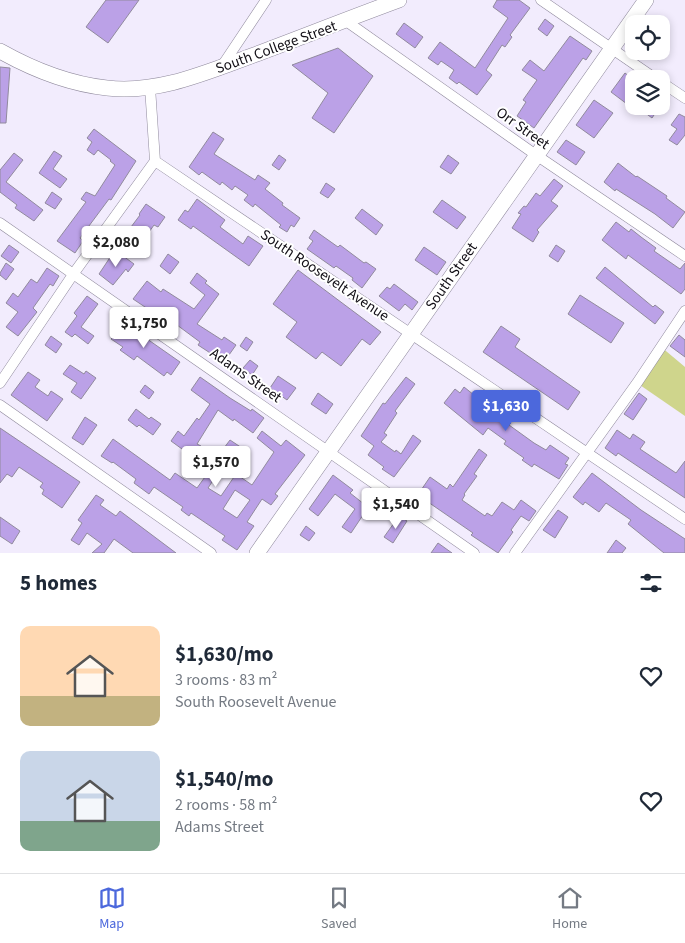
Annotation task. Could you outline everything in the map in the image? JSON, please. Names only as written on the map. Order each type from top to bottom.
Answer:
[{"type":"street","points":[[222,66],[266,0]]},
{"type":"street","name":"South College Street","points":[[150,87],[191,78],[399,0]]},
{"type":"street","points":[[541,0],[643,70]]},
{"type":"street","name":"South Street","points":[[257,553],[646,0]]},
{"type":"street","name":"Orr Street","points":[[346,21],[536,155],[685,256]]},
{"type":"street","points":[[0,51],[40,70],[78,82],[108,88],[150,87],[155,161],[74,273],[0,383]]},
{"type":"street","points":[[670,88],[685,98]]},
{"type":"street","name":"South Roosevelt Avenue","points":[[155,161],[685,519]]},
{"type":"street","name":"Adams Street","points":[[0,223],[474,553]]},
{"type":"street","points":[[515,553],[637,383],[685,311]]},
{"type":"street","points":[[0,405],[211,553]]},
{"type":"green space","points":[[660,346],[685,367],[685,416],[637,383]]},
{"type":"building","points":[[106,0],[139,0],[108,43],[86,27]]},
{"type":"building","points":[[497,0],[519,0],[530,8],[510,35],[512,37],[505,47],[502,45],[486,70],[492,75],[477,95],[459,82],[457,84],[449,78],[454,70],[441,61],[438,65],[428,58],[440,42],[475,68],[508,18],[493,7]]},
{"type":"building","points":[[545,19],[554,26],[547,36],[538,29]]},
{"type":"building","points":[[404,23],[423,37],[415,48],[396,34]]},
{"type":"building","points":[[570,36],[592,51],[586,60],[583,58],[534,128],[517,116],[526,102],[523,100],[537,80],[522,70],[530,60],[544,71]]},
{"type":"building","points":[[338,48],[373,76],[334,133],[312,118],[328,93],[292,65]]},
{"type":"building","points":[[0,67],[10,68],[6,123],[0,123]]},
{"type":"building","points":[[625,73],[625,102],[611,92]]},
{"type":"building","points":[[594,100],[613,113],[594,138],[576,125]]},
{"type":"building","points":[[679,114],[685,117],[685,135],[677,145],[669,140],[677,129],[671,125]]},
{"type":"building","points":[[94,129],[136,161],[111,200],[109,199],[80,238],[83,241],[75,253],[57,241],[86,202],[81,199],[86,192],[95,196],[115,165],[98,150],[94,155],[87,150],[92,142],[87,138]]},
{"type":"building","points":[[213,132],[224,139],[214,154],[255,180],[258,175],[270,183],[265,189],[300,218],[294,227],[291,225],[287,232],[279,227],[281,225],[255,204],[253,207],[244,200],[248,195],[235,186],[232,190],[222,182],[220,185],[202,172],[199,175],[189,167]]},
{"type":"building","points":[[566,140],[585,152],[576,165],[557,152]]},
{"type":"building","points":[[54,151],[62,156],[53,169],[67,179],[60,188],[39,173]]},
{"type":"building","points":[[14,153],[23,160],[6,182],[43,210],[34,221],[15,208],[17,205],[0,192],[0,170]]},
{"type":"building","points":[[279,155],[286,160],[279,170],[272,165]]},
{"type":"building","points":[[448,155],[459,163],[451,174],[440,167]]},
{"type":"building","points":[[618,163],[636,177],[667,196],[666,198],[685,212],[673,228],[655,214],[616,189],[615,191],[604,182]]},
{"type":"building","points":[[554,179],[563,186],[551,201],[558,206],[537,230],[539,232],[533,242],[512,228],[521,214],[518,213],[524,206],[526,207],[536,193],[540,196]]},
{"type":"building","points":[[326,183],[335,189],[328,198],[320,193]]},
{"type":"building","points":[[52,192],[62,199],[55,209],[45,203]]},
{"type":"building","points":[[197,199],[225,220],[220,227],[243,244],[248,236],[263,246],[249,266],[193,226],[191,229],[178,220],[185,210],[188,212]]},
{"type":"building","points":[[442,200],[466,217],[457,229],[433,212]]},
{"type":"building","points":[[146,204],[165,217],[158,227],[154,225],[142,242],[128,231]]},
{"type":"building","points":[[362,209],[383,225],[376,235],[355,218]]},
{"type":"building","points":[[616,222],[629,232],[631,229],[656,248],[654,251],[680,269],[685,263],[685,289],[681,294],[628,255],[626,259],[602,240]]},
{"type":"building","points":[[314,230],[338,247],[340,245],[364,263],[366,262],[376,269],[362,288],[352,280],[353,278],[336,266],[334,268],[307,249],[313,241],[309,238]]},
{"type":"building","points":[[9,245],[19,252],[11,263],[1,256]]},
{"type":"building","points":[[556,245],[565,251],[558,262],[549,256]]},
{"type":"building","points":[[424,247],[446,262],[437,275],[415,260]]},
{"type":"building","points":[[115,250],[134,264],[128,272],[126,269],[113,285],[99,274]]},
{"type":"building","points":[[168,254],[179,262],[170,274],[160,266]]},
{"type":"building","points":[[6,263],[14,269],[6,280],[0,273]]},
{"type":"building","points":[[605,267],[653,307],[655,305],[664,312],[655,324],[596,278]]},
{"type":"building","points":[[47,268],[59,276],[53,286],[50,284],[33,308],[37,312],[18,336],[6,327],[18,312],[6,303],[13,293],[18,297],[31,279],[37,283]]},
{"type":"building","points":[[298,270],[381,332],[370,345],[362,339],[341,366],[322,352],[316,359],[286,337],[297,322],[273,304]]},
{"type":"building","points":[[197,273],[207,281],[205,283],[219,294],[197,324],[222,340],[224,337],[236,345],[224,362],[198,345],[200,342],[177,325],[175,327],[133,299],[147,281],[161,292],[163,289],[194,309],[205,295],[190,283]]},
{"type":"building","points":[[394,284],[418,302],[412,310],[405,304],[399,311],[379,296],[387,287],[390,289]]},
{"type":"building","points":[[580,295],[624,323],[611,343],[568,314]]},
{"type":"building","points":[[87,296],[98,304],[81,327],[94,336],[88,344],[75,334],[72,337],[65,332],[77,316],[74,313]]},
{"type":"building","points":[[120,320],[180,362],[171,375],[167,372],[164,376],[137,356],[134,360],[120,350],[123,347],[111,339],[115,335],[112,333]]},
{"type":"building","points":[[501,326],[520,339],[515,347],[580,392],[568,410],[483,352]]},
{"type":"building","points":[[679,335],[685,340],[685,357],[670,346]]},
{"type":"building","points":[[51,336],[62,344],[56,353],[45,345]]},
{"type":"building","points":[[246,337],[253,342],[247,351],[240,346]]},
{"type":"building","points":[[250,360],[258,366],[252,375],[243,368]]},
{"type":"building","points":[[70,365],[84,374],[86,371],[96,378],[81,399],[71,392],[77,383],[63,374]]},
{"type":"building","points":[[28,372],[40,380],[35,387],[48,396],[51,391],[63,399],[47,421],[11,395]]},
{"type":"building","points":[[278,376],[296,388],[287,400],[270,388]]},
{"type":"building","points":[[200,377],[264,418],[253,433],[218,410],[197,444],[201,446],[193,457],[171,441],[178,431],[184,436],[197,418],[199,420],[210,404],[191,390]]},
{"type":"building","points":[[406,377],[415,384],[395,411],[397,413],[384,433],[387,435],[381,442],[401,454],[413,435],[421,441],[394,477],[382,469],[384,467],[368,455],[374,446],[361,436],[383,403],[385,404]]},
{"type":"building","points":[[145,385],[154,392],[149,399],[140,392]]},
{"type":"building","points":[[464,387],[489,407],[490,405],[499,412],[498,414],[511,423],[509,425],[534,443],[546,450],[550,445],[569,458],[565,464],[568,465],[559,479],[534,464],[532,467],[522,460],[524,458],[504,444],[506,441],[488,428],[483,435],[444,403],[455,389],[460,393]]},
{"type":"building","points":[[318,393],[333,404],[326,414],[311,404]]},
{"type":"building","points":[[639,393],[647,399],[633,420],[624,414]]},
{"type":"building","points":[[136,409],[149,419],[151,417],[161,424],[153,435],[128,420]]},
{"type":"building","points":[[85,417],[97,425],[83,445],[72,438]]},
{"type":"building","points":[[0,428],[80,482],[62,508],[42,494],[44,490],[40,487],[43,483],[19,467],[12,477],[7,474],[0,483]]},
{"type":"building","points":[[617,430],[630,439],[633,434],[645,442],[640,449],[676,473],[685,461],[685,498],[618,453],[616,456],[605,448]]},
{"type":"building","points":[[262,431],[281,446],[286,440],[305,455],[275,494],[278,496],[271,505],[262,499],[247,522],[254,526],[237,550],[222,540],[225,536],[191,513],[189,516],[181,510],[183,507],[154,487],[149,494],[134,483],[136,479],[113,462],[101,456],[113,439],[170,480],[175,473],[197,488],[215,463],[222,467],[208,488],[221,496],[236,474],[252,485],[274,452],[257,438]],"holes":[[[235,490],[250,500],[237,518],[223,509]]]},
{"type":"building","points":[[230,440],[242,448],[235,457],[224,448]]},
{"type":"building","points":[[479,449],[487,455],[474,474],[477,476],[462,500],[485,516],[487,513],[492,516],[502,502],[514,510],[521,500],[536,511],[529,521],[521,516],[511,530],[513,532],[498,553],[428,502],[425,506],[415,499],[430,477],[447,489],[450,484],[453,487]]},
{"type":"building","points":[[592,473],[641,510],[685,539],[685,553],[664,553],[628,524],[631,520],[606,503],[599,512],[585,502],[583,505],[573,497]]},
{"type":"building","points":[[333,475],[353,490],[350,493],[364,504],[373,492],[380,498],[368,515],[365,512],[351,533],[342,527],[355,509],[335,494],[318,516],[309,509]]},
{"type":"building","points":[[96,495],[104,500],[100,505],[116,516],[120,511],[176,553],[133,553],[114,539],[104,553],[92,553],[102,544],[87,533],[79,545],[71,540],[82,523],[78,520]]},
{"type":"building","points":[[558,510],[568,517],[555,538],[543,530]]},
{"type":"building","points":[[399,516],[407,521],[393,543],[384,537]]},
{"type":"building","points":[[0,517],[20,531],[12,544],[0,536]]},
{"type":"building","points":[[306,526],[315,533],[309,541],[300,535]]},
{"type":"building","points":[[616,540],[626,548],[622,553],[607,553]]},
{"type":"building","points":[[438,543],[452,553],[431,553]]}]
